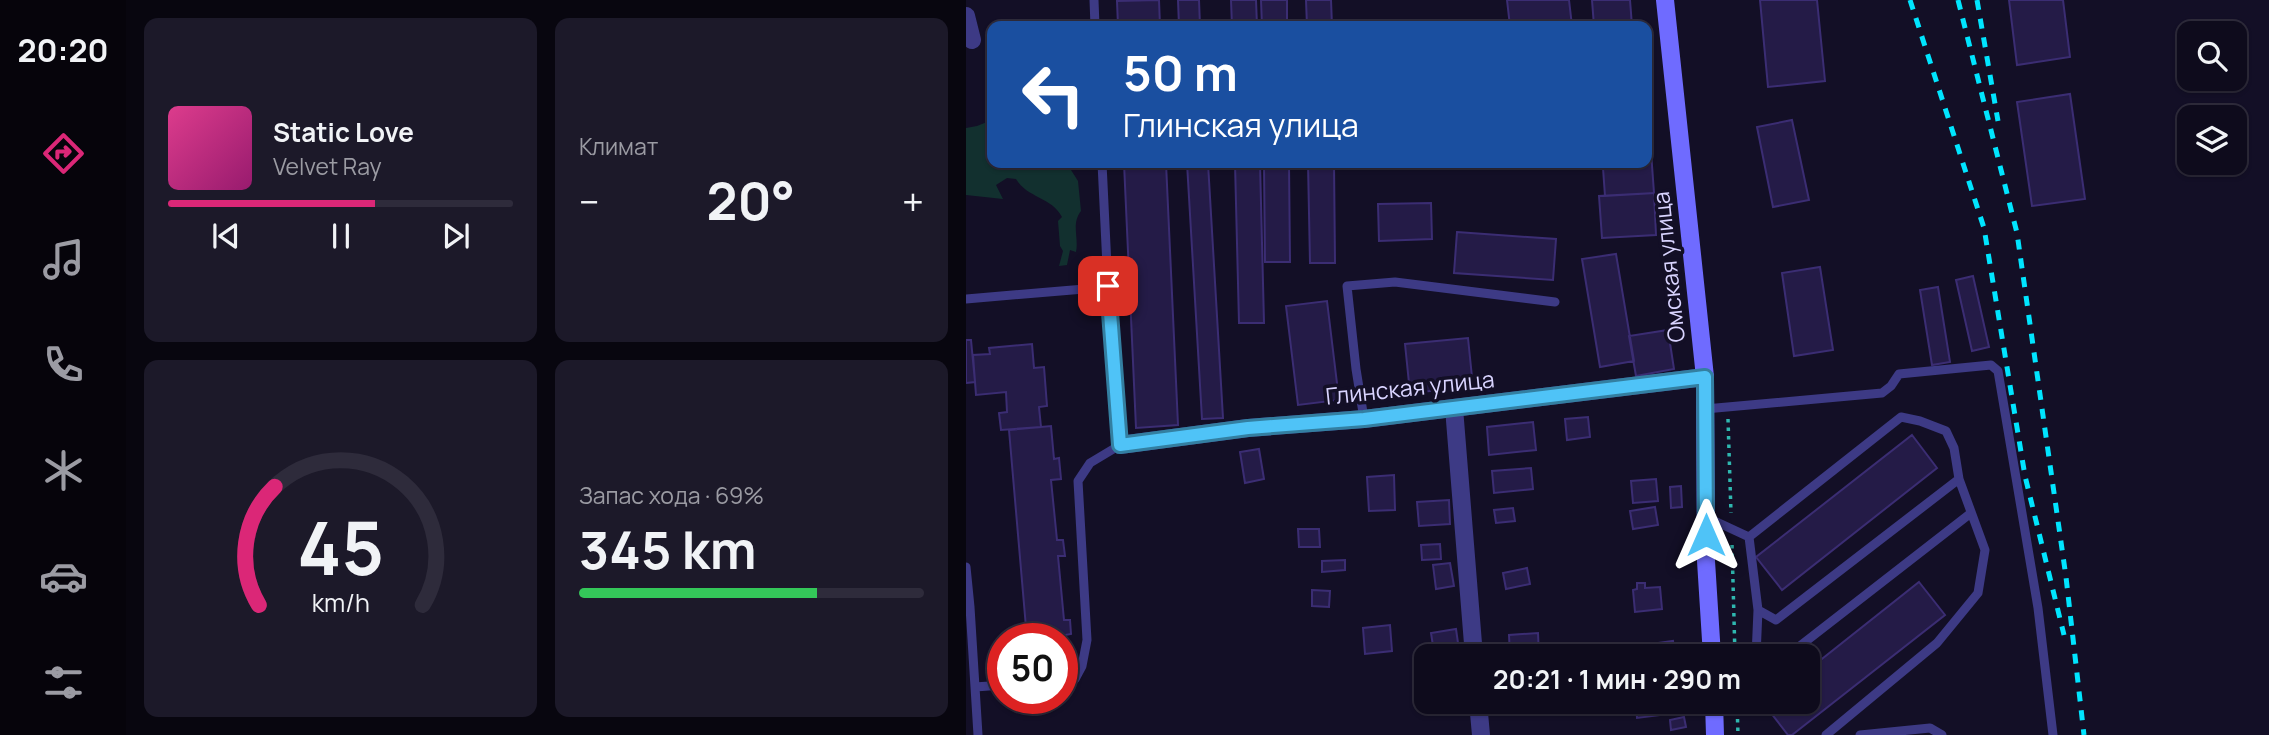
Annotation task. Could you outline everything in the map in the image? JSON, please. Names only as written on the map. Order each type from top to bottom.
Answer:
[{"type":"main road","name":"Омская улица","points":[[1665,0],[1705,377],[1706,561],[1711,644]]},
{"type":"main road","points":[[1714,714],[1715,735]]},
{"type":"street","points":[[966,16],[972,40]]},
{"type":"street","name":"Глинская улица","points":[[1120,445],[1248,428],[1364,419],[1705,377]]},
{"type":"street","points":[[1454,408],[1473,644]]},
{"type":"street","points":[[1479,714],[1481,735]]},
{"type":"lane","points":[[1094,0],[1095,21]]},
{"type":"lane","points":[[1078,673],[1087,639],[1078,481],[1090,463],[1120,445],[1102,168]]},
{"type":"lane","points":[[1364,419],[1347,286],[1395,282],[1555,302]]},
{"type":"lane","points":[[966,299],[1108,286]]},
{"type":"lane","points":[[1705,409],[1882,393],[1899,374],[1991,365],[1998,371],[2038,608],[2053,735]]},
{"type":"lane","points":[[1749,537],[1901,416],[1946,431],[1954,448],[1959,479],[1985,550],[1978,593],[1937,643],[1826,735]]},
{"type":"lane","points":[[1758,610],[1776,620],[1959,479]]},
{"type":"lane","points":[[1802,644],[1971,513]]},
{"type":"lane","points":[[1706,517],[1749,537]]},
{"type":"lane","points":[[1749,537],[1758,610],[1757,644]]},
{"type":"lane","points":[[966,567],[978,735]]},
{"type":"lane","points":[[975,687],[987,686]]},
{"type":"lane","points":[[1860,735],[1930,728],[1942,735]]},
{"type":"path","points":[[1737,714],[1738,735]]},
{"type":"green space","points":[[987,122],[987,168],[1071,168],[1078,181],[1081,211],[1076,226],[1076,252],[1070,250],[1067,265],[1059,266],[1063,251],[1060,246],[1058,221],[1062,217],[1058,210],[1026,190],[1016,179],[1007,178],[996,185],[1003,199],[966,195],[966,128]]},
{"type":"building","points":[[1159,0],[1160,21],[1118,21],[1117,1]]},
{"type":"building","points":[[1178,0],[1199,0],[1200,21],[1179,21]]},
{"type":"building","points":[[1231,0],[1256,0],[1257,21],[1232,21]]},
{"type":"building","points":[[1261,0],[1287,0],[1287,21],[1262,21]]},
{"type":"building","points":[[1306,0],[1331,0],[1332,21],[1307,21]]},
{"type":"building","points":[[1507,0],[1569,0],[1571,21],[1509,21]]},
{"type":"building","points":[[1592,0],[1630,0],[1632,21],[1594,21]]},
{"type":"building","points":[[1760,0],[1817,0],[1825,81],[1768,87]]},
{"type":"building","points":[[2009,0],[2063,0],[2070,57],[2017,65]]},
{"type":"building","points":[[2070,94],[2085,199],[2032,206],[2017,102]]},
{"type":"building","points":[[1792,120],[1809,200],[1773,207],[1757,127]]},
{"type":"building","points":[[1652,165],[1654,193],[1605,196],[1603,168],[1652,168]]},
{"type":"building","points":[[1124,168],[1166,168],[1178,425],[1136,428]]},
{"type":"building","points":[[1187,168],[1208,168],[1223,418],[1202,419]]},
{"type":"building","points":[[1235,168],[1260,168],[1264,323],[1239,323]]},
{"type":"building","points":[[1264,168],[1289,168],[1290,262],[1265,262]]},
{"type":"building","points":[[1308,168],[1334,168],[1335,263],[1310,263]]},
{"type":"building","points":[[1654,193],[1656,235],[1602,238],[1599,196]]},
{"type":"building","points":[[1431,203],[1432,239],[1379,241],[1378,204]]},
{"type":"building","points":[[1457,232],[1556,239],[1553,280],[1454,273]]},
{"type":"building","points":[[1616,254],[1634,361],[1600,367],[1582,259]]},
{"type":"building","points":[[1820,267],[1833,350],[1794,356],[1782,273]]},
{"type":"building","points":[[1973,276],[1989,347],[1972,351],[1956,280]]},
{"type":"building","points":[[1938,287],[1950,362],[1932,365],[1920,290]]},
{"type":"building","points":[[1327,301],[1339,400],[1298,405],[1286,306]]},
{"type":"building","points":[[1668,330],[1674,369],[1636,376],[1629,336]]},
{"type":"building","points":[[1468,338],[1473,387],[1410,393],[1405,344]]},
{"type":"building","points":[[966,340],[971,340],[975,382],[966,383]]},
{"type":"building","points":[[1032,344],[1034,368],[1044,367],[1047,406],[1039,407],[1041,427],[1001,430],[999,413],[1007,412],[1006,392],[976,395],[973,355],[990,354],[989,348]]},
{"type":"building","points":[[1588,417],[1590,437],[1567,440],[1565,419]]},
{"type":"building","points":[[1533,422],[1536,450],[1489,455],[1487,427]]},
{"type":"building","points":[[1051,426],[1054,459],[1059,458],[1061,479],[1051,480],[1057,540],[1063,540],[1065,556],[1058,556],[1064,620],[1070,620],[1070,623],[1026,623],[1009,430]]},
{"type":"building","points":[[1912,435],[1937,468],[1782,590],[1756,557]]},
{"type":"building","points":[[1259,449],[1264,479],[1245,483],[1240,452]]},
{"type":"building","points":[[1531,468],[1533,489],[1494,493],[1492,471]]},
{"type":"building","points":[[1394,475],[1395,510],[1369,511],[1367,477]]},
{"type":"building","points":[[1656,479],[1658,501],[1633,503],[1631,481]]},
{"type":"building","points":[[1681,486],[1682,507],[1671,508],[1670,487]]},
{"type":"building","points":[[1449,500],[1450,524],[1419,526],[1417,502]]},
{"type":"building","points":[[1655,507],[1658,525],[1633,529],[1630,511]]},
{"type":"building","points":[[1513,508],[1515,521],[1496,523],[1494,510]]},
{"type":"building","points":[[1298,529],[1319,529],[1320,547],[1299,547]]},
{"type":"building","points":[[1440,544],[1441,559],[1422,560],[1421,545]]},
{"type":"building","points":[[1345,560],[1345,570],[1322,572],[1322,561]]},
{"type":"building","points":[[1450,563],[1454,586],[1436,589],[1433,565]]},
{"type":"building","points":[[1527,568],[1530,584],[1506,589],[1503,573]]},
{"type":"building","points":[[1919,582],[1945,615],[1820,713],[1820,660]]},
{"type":"building","points":[[1637,583],[1645,583],[1645,588],[1660,587],[1662,609],[1635,612],[1633,590],[1637,589]]},
{"type":"building","points":[[1312,590],[1330,591],[1329,607],[1312,606]]},
{"type":"building","points":[[1390,625],[1392,651],[1365,654],[1363,628]]},
{"type":"building","points":[[1456,629],[1458,643],[1433,644],[1431,633]]},
{"type":"building","points":[[1538,633],[1538,644],[1509,644],[1509,635]]},
{"type":"building","points":[[1673,641],[1673,644],[1651,644]]},
{"type":"building","points":[[1637,714],[1669,714],[1637,718]]},
{"type":"building","points":[[1772,714],[1819,714],[1792,735],[1788,735]]},
{"type":"building","points":[[1684,717],[1686,727],[1671,730],[1670,720]]},
{"type":"railway","points":[[1910,0],[1984,228],[2025,476],[2064,635]]},
{"type":"railway","points":[[1958,0],[2017,233],[2066,577],[2084,735]]},
{"type":"railway","points":[[1977,0],[1998,121]]},
{"type":"route","points":[[1108,286],[1120,445],[1248,428],[1364,419],[1705,377],[1706,535]]}]
